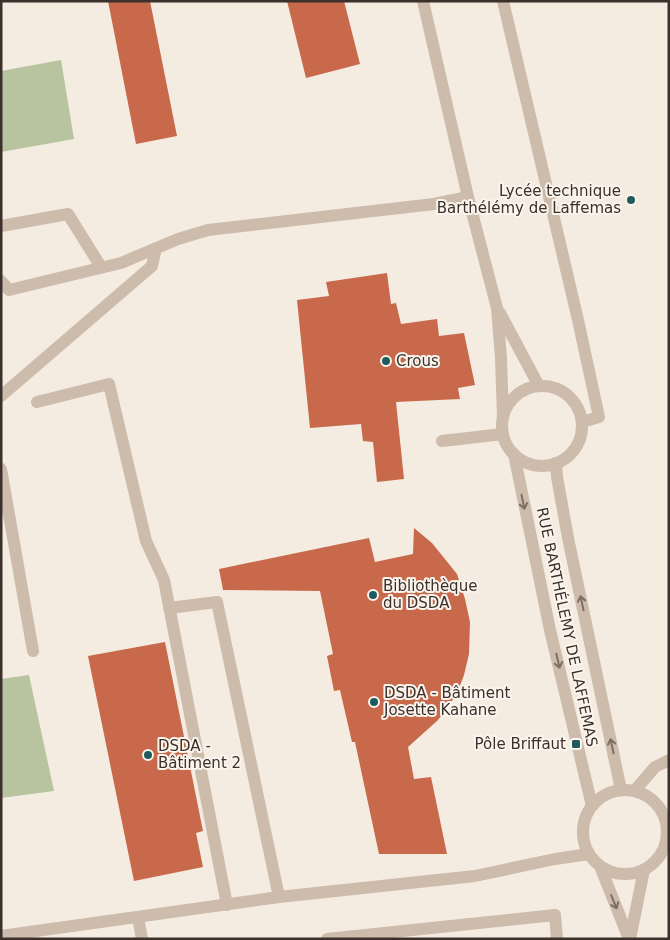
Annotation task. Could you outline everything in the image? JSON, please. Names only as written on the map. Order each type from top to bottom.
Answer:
[{"type":"street","points":[[423,1],[468,198],[498,308],[503,434],[507,445],[523,461],[534,465],[546,466],[566,458],[578,442],[582,432],[582,422],[575,403],[568,395],[550,386],[539,386],[520,392],[506,408],[503,417]]},
{"type":"street","points":[[503,1],[599,417],[582,422]]},
{"type":"street","points":[[1,281],[9,290],[101,268],[121,263],[178,239],[208,230],[434,204],[468,198]]},
{"type":"street","points":[[1,226],[68,214],[101,268]]},
{"type":"street","points":[[1,396],[152,266],[156,248]]},
{"type":"street","points":[[498,308],[539,386]]},
{"type":"street","points":[[37,402],[109,384],[146,541],[164,580],[227,905]]},
{"type":"street","points":[[442,440],[503,434]]},
{"type":"street","name":"RUE BARTHÉLEMY DE LAFFEMAS","points":[[514,454],[550,630],[592,806]]},
{"type":"street","name":"RUE BARTHÉLEMY DE LAFFEMAS","points":[[556,463],[568,538],[621,790]]},
{"type":"street","points":[[1,470],[33,651]]},
{"type":"street","points":[[169,608],[217,602],[279,898]]},
{"type":"street","points":[[635,790],[655,767],[669,760]]},
{"type":"street","points":[[600,866],[621,874],[632,874],[644,870],[661,855],[666,845],[668,834],[667,822],[655,801],[646,794],[635,790],[610,792],[592,806],[585,817],[583,830],[584,843],[589,854],[600,866],[629,939]]},
{"type":"street","points":[[1,936],[279,898],[474,876],[589,854]]},
{"type":"street","points":[[629,939],[644,870]]},
{"type":"street","points":[[327,939],[555,915],[557,939]]},
{"type":"street","points":[[138,917],[142,939]]},
{"type":"green space","points":[[61,60],[74,139],[1,152],[1,71]]},
{"type":"green space","points":[[29,675],[54,791],[1,798],[1,679]]},
{"type":"building","points":[[108,1],[150,1],[177,136],[136,144]]},
{"type":"building","points":[[287,1],[344,1],[360,64],[306,78]]},
{"type":"building","name":"Crous","points":[[387,273],[391,304],[396,303],[401,324],[437,319],[439,336],[464,333],[475,385],[458,388],[460,399],[396,402],[404,479],[377,482],[373,442],[363,441],[361,424],[310,428],[297,300],[329,296],[326,282]]},
{"type":"building","name":"DSDA - Bâtiment Josette Kahane","points":[[414,528],[432,543],[457,574],[470,622],[469,654],[458,691],[445,712],[408,747],[414,779],[431,777],[447,854],[379,854],[355,742],[352,742],[340,690],[334,691],[327,656],[333,654],[320,591],[223,590],[219,569],[369,538],[375,562],[413,554]]},
{"type":"building","name":"DSDA - Bâtiment 2","points":[[165,642],[203,831],[196,833],[203,867],[134,881],[88,656]]},
{"type":"place","name":"Lycée technique Barthélémy de Laffemas","points":[[631,200]]},
{"type":"place","name":"Crous","points":[[386,361]]},
{"type":"place","name":"Bibliothèque du DSDA","points":[[373,595]]},
{"type":"place","name":"DSDA - Bâtiment Josette Kahane","points":[[374,702]]},
{"type":"place","name":"Pôle Briffaut","points":[[576,744]]},
{"type":"place","name":"DSDA - Bâtiment 2","points":[[148,755]]}]
